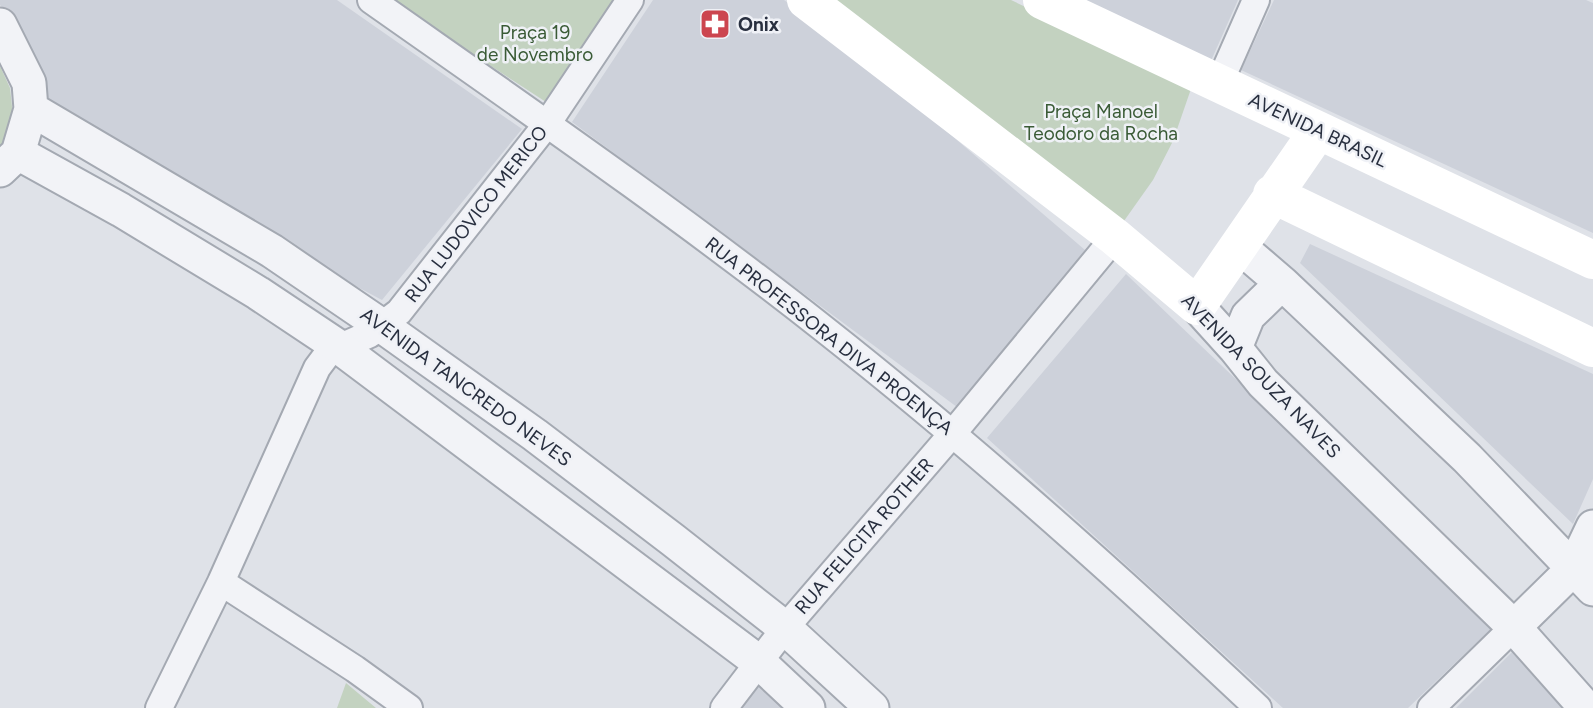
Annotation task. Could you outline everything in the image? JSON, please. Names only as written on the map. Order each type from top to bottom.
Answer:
[{"type":"main road","name":"AVENIDA SOUZA NAVES","points":[[806,0],[1115,237],[1197,306]]},
{"type":"main road","name":"AVENIDA BRASIL","points":[[1042,0],[1593,260]]},
{"type":"main road","points":[[1197,306],[1318,131]]},
{"type":"main road","points":[[1272,194],[1593,348]]},
{"type":"street","name":"RUA PROFESSORA DIVA PROENÇA","points":[[371,0],[547,124],[812,319],[953,433],[1106,568],[1258,708]]},
{"type":"street","name":"RUA LUDOVICO MERICO","points":[[159,708],[221,582],[317,368],[329,352],[370,334],[399,312],[547,124],[630,0]]},
{"type":"street","points":[[1219,84],[1256,0]]},
{"type":"street","points":[[0,25],[29,83],[31,108],[9,162],[132,217],[258,293],[339,347],[760,663],[808,708]]},
{"type":"street","name":"AVENIDA TANCREDO NEVES","points":[[31,108],[272,251],[535,435],[785,628],[872,708]]},
{"type":"street","name":"RUA FELICITA ROTHER","points":[[724,708],[785,628],[953,433],[1115,237]]},
{"type":"street","points":[[1240,247],[1282,283],[1467,458],[1583,579]]},
{"type":"street","points":[[1235,348],[1248,316],[1282,283]]},
{"type":"street","name":"AVENIDA SOUZA NAVES","points":[[1197,306],[1263,383],[1514,627],[1586,708]]},
{"type":"street","points":[[1431,708],[1514,627],[1583,579],[1593,527]]},
{"type":"street","points":[[221,582],[410,708]]},
{"type":"shaded area","points":[[0,0],[337,0],[522,129],[382,300],[52,124],[16,23],[0,5]]},
{"type":"shaded area","points":[[653,0],[784,0],[844,43],[1085,250],[961,410],[572,122]]},
{"type":"shaded area","points":[[1077,0],[1238,0],[1210,63]]},
{"type":"shaded area","points":[[1274,0],[1586,0],[1593,3],[1593,233],[1241,70]]},
{"type":"shaded area","points":[[1310,244],[1593,374],[1593,479],[1573,524],[1300,263]]},
{"type":"shaded area","points":[[1126,274],[1494,626],[1408,708],[1283,708],[987,438]]},
{"type":"shaded area","points":[[1514,650],[1565,708],[1456,708]]},
{"type":"shaded area","points":[[760,677],[793,708],[735,708]]},
{"type":"green space","name":"Praça 19 de Novembro","points":[[390,0],[617,0],[546,102]]},
{"type":"green space","name":"Praça Manoel Teodoro da Rocha","points":[[830,0],[1011,0],[1192,86],[1173,141],[1153,180],[1119,228]]},
{"type":"green space","points":[[0,66],[10,88],[15,134],[0,163]]},
{"type":"green space","points":[[346,683],[376,708],[337,708]]},
{"type":"place","name":"Onix","points":[[715,24]]}]
